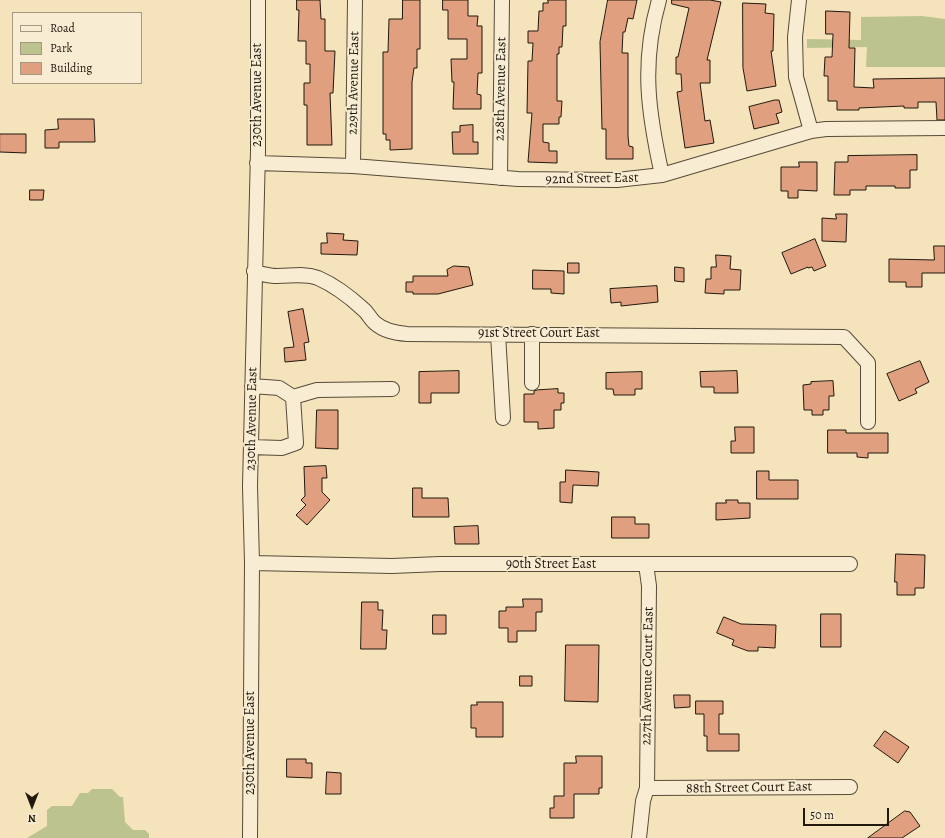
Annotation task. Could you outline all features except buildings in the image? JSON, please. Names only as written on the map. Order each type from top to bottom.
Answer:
[{"type":"street","name":"230th Avenue East","points":[[250,838],[252,563],[251,447],[257,163],[258,0]]},
{"type":"street","name":"229th Avenue East","points":[[353,166],[355,0]]},
{"type":"street","name":"228th Avenue East","points":[[500,178],[502,0]]},
{"type":"street","points":[[659,0],[650,32],[648,68],[649,110],[662,175]]},
{"type":"street","points":[[799,0],[795,37],[796,77],[811,131]]},
{"type":"street","name":"92nd Street East","points":[[257,163],[353,166],[500,178],[617,180],[662,175],[811,131],[826,129],[945,128]]},
{"type":"street","name":"91st Street Court East","points":[[254,271],[265,276],[301,275],[316,278],[335,287],[364,310],[375,323],[392,333],[844,337],[868,363],[868,422]]},
{"type":"street","points":[[498,334],[503,418]]},
{"type":"street","points":[[532,334],[532,383]]},
{"type":"street","points":[[252,386],[279,388],[293,396],[317,390],[392,389]]},
{"type":"street","points":[[251,447],[282,448],[296,443],[293,396]]},
{"type":"street","name":"90th Street East","points":[[252,563],[392,566],[440,564],[850,564]]},
{"type":"street","name":"227th Avenue Court East","points":[[639,838],[643,801],[647,788],[649,586],[646,564]]},
{"type":"street","name":"88th Street Court East","points":[[647,788],[850,787]]},
{"type":"green space","points":[[922,16],[945,19],[945,67],[866,67],[867,47],[807,48],[807,39],[861,40],[861,17]]},
{"type":"green space","points":[[92,789],[112,789],[120,797],[123,797],[125,822],[133,830],[145,830],[149,834],[149,838],[27,838],[47,826],[47,810],[52,806],[72,806],[80,793],[88,793]]}]
